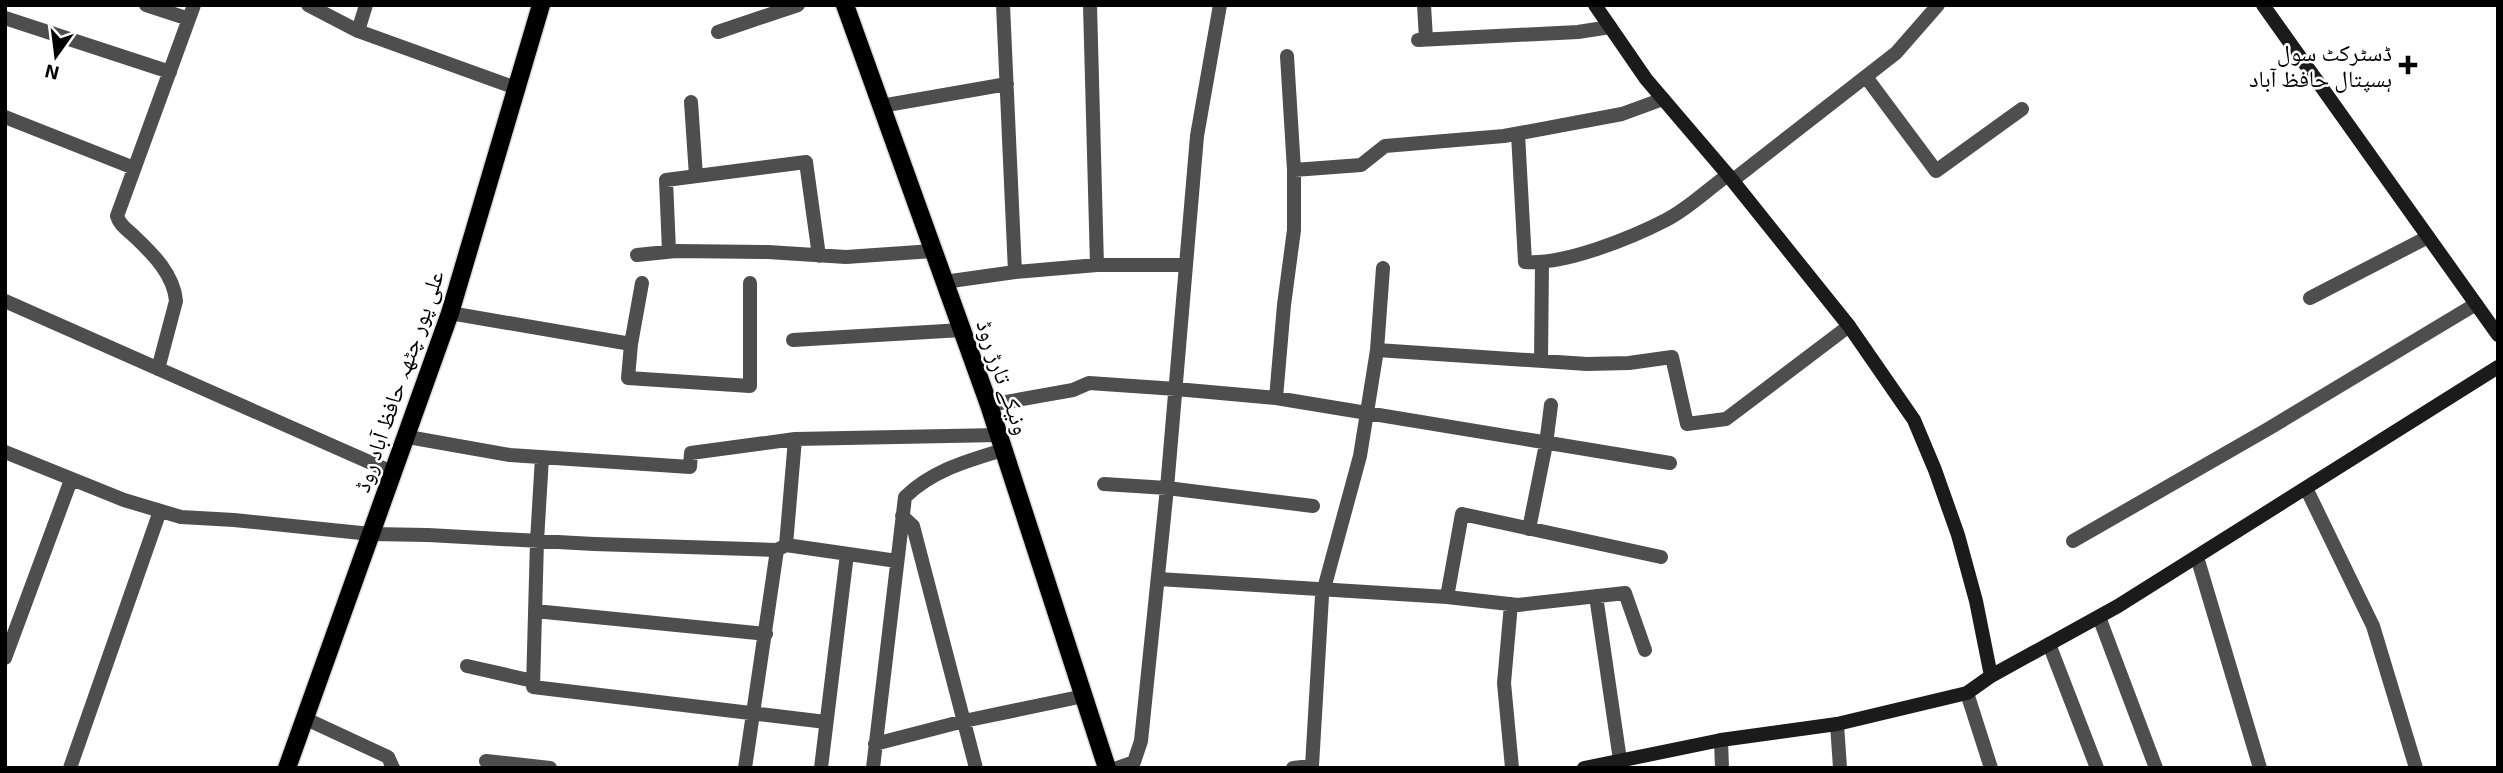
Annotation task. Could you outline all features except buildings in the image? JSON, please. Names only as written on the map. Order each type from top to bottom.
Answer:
[{"type":"main road","name":"علی پور چٹھہ حافظ آباد روڈ","points":[[287,768],[408,437],[450,313],[541,5]]},
{"type":"main road","name":"ونیکے تارڑ روڈ","points":[[845,5],[989,405],[1107,767]]},
{"type":"main road","points":[[1595,5],[1646,79],[1849,326],[1914,420],[1958,535],[1976,601],[1991,676]]},
{"type":"main road","points":[[2263,5],[2498,335]]},
{"type":"main road","points":[[1584,768],[1721,740],[1837,724],[1967,693],[1991,676],[2099,617],[2197,557],[2498,367]]},
{"type":"street","points":[[146,5],[192,12],[117,216],[119,224],[135,237],[171,278],[176,292],[158,369]]},
{"type":"street","points":[[308,5],[358,31],[516,88]]},
{"type":"street","points":[[358,31],[366,5]]},
{"type":"street","points":[[718,32],[798,5]]},
{"type":"street","points":[[1003,5],[1015,272]]},
{"type":"street","points":[[1090,5],[1097,265]]},
{"type":"street","points":[[1107,767],[1139,765],[1167,488],[1197,136],[1220,5]]},
{"type":"street","points":[[1424,5],[1422,40],[1578,32],[1610,27]]},
{"type":"street","points":[[1518,134],[1525,262],[1542,263],[1582,253],[1668,219],[1730,178],[1896,53],[1934,7]]},
{"type":"street","points":[[5,18],[170,72]]},
{"type":"street","points":[[1276,398],[1294,230],[1294,170],[1287,56]]},
{"type":"street","points":[[1866,76],[1936,171],[2022,109]]},
{"type":"street","points":[[881,106],[1007,84]]},
{"type":"street","points":[[1294,170],[1361,165],[1385,146],[1518,134],[1622,114],[1663,99]]},
{"type":"street","points":[[691,102],[696,176]]},
{"type":"street","points":[[5,117],[134,168]]},
{"type":"street","points":[[669,251],[666,180],[806,162],[818,256]]},
{"type":"street","points":[[2310,298],[2428,237]]},
{"type":"street","points":[[637,255],[669,251],[768,252],[846,257],[933,251]]},
{"type":"street","points":[[1541,361],[1542,263]]},
{"type":"street","points":[[944,282],[1097,265],[1186,265]]},
{"type":"street","points":[[1293,768],[1312,766],[1324,589],[1360,456],[1377,350],[1383,268]]},
{"type":"street","points":[[642,283],[628,378],[750,386],[750,283]]},
{"type":"street","points":[[5,301],[394,473]]},
{"type":"street","points":[[2073,541],[2268,429],[2476,304]]},
{"type":"street","points":[[450,313],[631,344]]},
{"type":"street","points":[[1377,350],[1619,364],[1672,357],[1687,424],[1726,419],[1849,326]]},
{"type":"street","points":[[793,340],[962,330]]},
{"type":"street","points":[[989,405],[1073,390],[1089,383],[1175,388],[1276,398],[1670,463]]},
{"type":"street","points":[[1529,529],[1551,405]]},
{"type":"street","points":[[408,437],[510,455],[690,467],[691,453],[795,439],[1001,442]]},
{"type":"street","points":[[745,768],[782,547],[795,439]]},
{"type":"street","points":[[873,768],[905,497],[917,485],[944,469],[1001,442]]},
{"type":"street","points":[[5,452],[71,480],[181,517],[371,534],[782,547],[897,561]]},
{"type":"street","points":[[542,457],[533,687],[827,722]]},
{"type":"street","points":[[5,658],[71,480]]},
{"type":"street","points":[[1104,484],[1167,488],[1313,506]]},
{"type":"street","points":[[2306,488],[2373,626],[2416,768]]},
{"type":"street","points":[[70,768],[160,511]]},
{"type":"street","points":[[1447,597],[1462,514],[1661,557]]},
{"type":"street","points":[[902,516],[912,526],[976,768]]},
{"type":"street","points":[[821,768],[848,554]]},
{"type":"street","points":[[2197,557],[2260,768]]},
{"type":"street","points":[[1158,579],[1447,597],[1511,604],[1625,593],[1645,650]]},
{"type":"street","points":[[1596,596],[1620,760]]},
{"type":"street","points":[[1511,604],[1504,683],[1512,768]]},
{"type":"street","points":[[535,611],[766,634]]},
{"type":"street","points":[[2099,617],[2156,768]]},
{"type":"street","points":[[2049,644],[2097,768]]},
{"type":"street","points":[[467,666],[533,681]]},
{"type":"street","points":[[1967,693],[1991,768]]},
{"type":"street","points":[[875,744],[964,721],[1084,696]]},
{"type":"street","points":[[304,718],[388,757],[393,768]]},
{"type":"street","points":[[1837,724],[1840,768]]},
{"type":"street","points":[[1721,740],[1722,768]]},
{"type":"street","points":[[486,761],[550,768]]},
{"type":"place","name":"ڈسٹرکٹ سول ہسپتال حافظ آباد","points":[[2408,65]]}]
